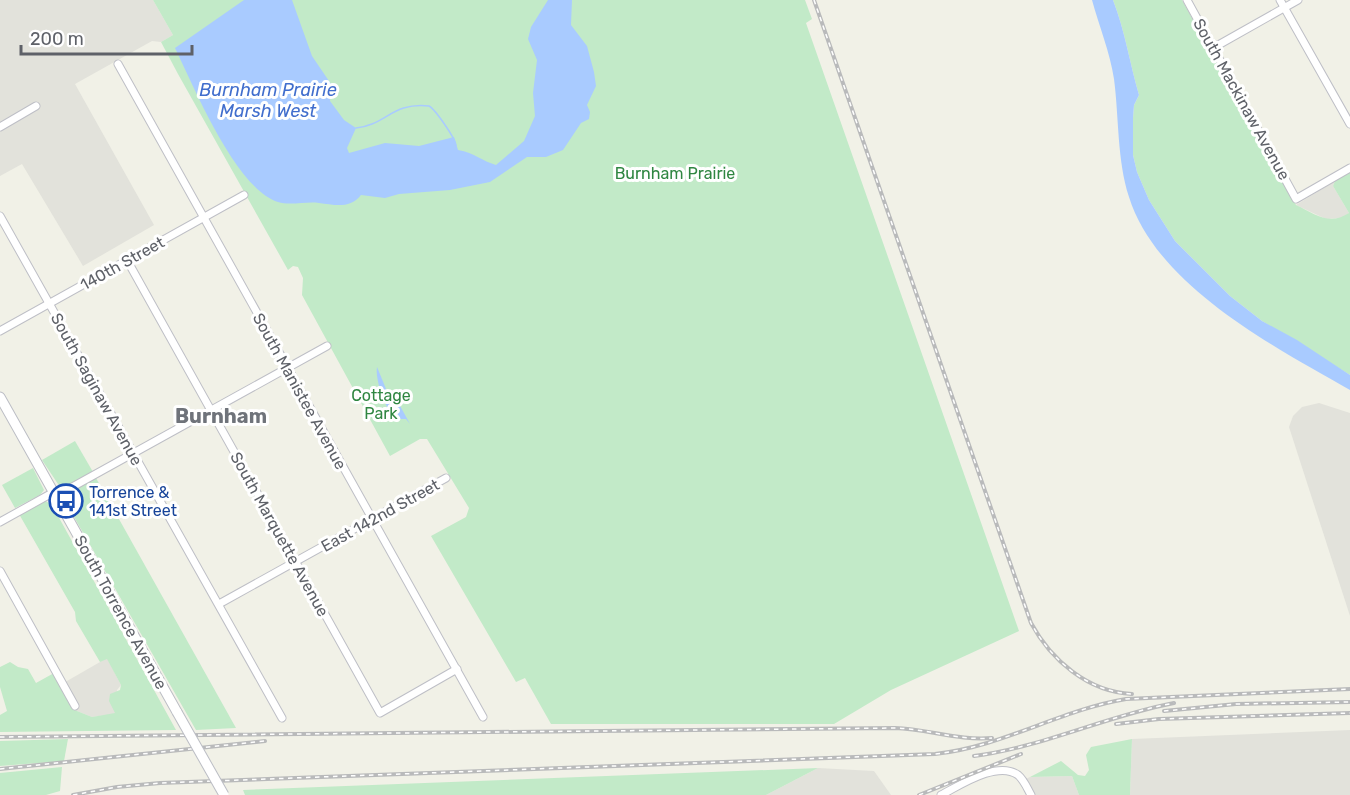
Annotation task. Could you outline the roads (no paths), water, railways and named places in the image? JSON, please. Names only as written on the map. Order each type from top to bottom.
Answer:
[{"type":"main road","name":"South Torrence Avenue","points":[[0,397],[224,795]]},
{"type":"street","name":"South Mackinaw Avenue","points":[[1187,0],[1296,199],[1350,168]]},
{"type":"street","points":[[1280,0],[1350,124]]},
{"type":"street","points":[[1213,48],[1298,0]]},
{"type":"street","name":"South Manistee Avenue","points":[[118,64],[483,717]]},
{"type":"street","points":[[0,127],[36,106]]},
{"type":"street","name":"140th Street","points":[[0,331],[244,195]]},
{"type":"street","name":"South Saginaw Avenue","points":[[0,216],[282,718]]},
{"type":"street","name":"South Marquette Avenue","points":[[127,260],[380,713],[457,669]]},
{"type":"street","points":[[0,522],[133,454],[327,346]]},
{"type":"street","name":"East 142nd Street","points":[[219,604],[446,477]]},
{"type":"street","points":[[0,572],[75,706]]},
{"type":"street","points":[[941,795],[975,779],[1003,771],[1018,776],[1031,795]]},
{"type":"water","name":"Burnham Prairie Marsh West","points":[[244,0],[292,0],[312,56],[331,84],[330,101],[344,120],[356,128],[347,148],[349,153],[385,143],[419,146],[454,137],[458,150],[496,165],[524,141],[535,116],[533,93],[537,60],[528,39],[531,27],[548,0],[572,0],[571,25],[587,46],[596,86],[587,105],[590,112],[589,119],[581,123],[563,150],[546,157],[527,157],[490,182],[450,190],[399,194],[385,198],[361,195],[352,202],[342,205],[278,202],[262,193],[232,158],[205,110],[175,48]]},
{"type":"water","points":[[1092,0],[1113,0],[1139,95],[1134,105],[1133,118],[1133,155],[1137,172],[1149,200],[1175,241],[1230,296],[1262,321],[1297,340],[1350,375],[1350,390],[1287,354],[1221,310],[1191,286],[1165,259],[1143,229],[1125,183],[1112,69]]},
{"type":"water","points":[[377,367],[391,401],[394,398],[393,393],[410,424],[406,419],[396,419],[388,408],[379,385]]},
{"type":"waterway","points":[[356,128],[375,123],[406,107],[429,106],[436,112],[456,145]]},
{"type":"railway","points":[[814,0],[1031,623],[1049,649],[1073,672],[1100,687],[1132,694]]},
{"type":"railway","points":[[73,795],[117,787],[160,783],[935,754],[984,744],[1078,711],[1126,699],[1350,689]]},
{"type":"railway","points":[[1164,711],[1236,704],[1350,702]]},
{"type":"railway","points":[[974,756],[1025,746],[1174,703]]},
{"type":"railway","points":[[1116,724],[1159,719],[1350,713]]},
{"type":"railway","points":[[0,737],[895,728],[968,738],[992,738]]},
{"type":"railway","points":[[0,769],[265,741]]},
{"type":"railway","points":[[919,795],[1021,754]]},
{"type":"place","name":"Torrence & 141st Street","points":[[66,501]]},
{"type":"district","name":"Burnham","points":[[221,416]]},
{"type":"park label","name":"Burnham Prairie","points":[[675,173]]},
{"type":"park label","name":"Cottage Park","points":[[381,404]]}]
